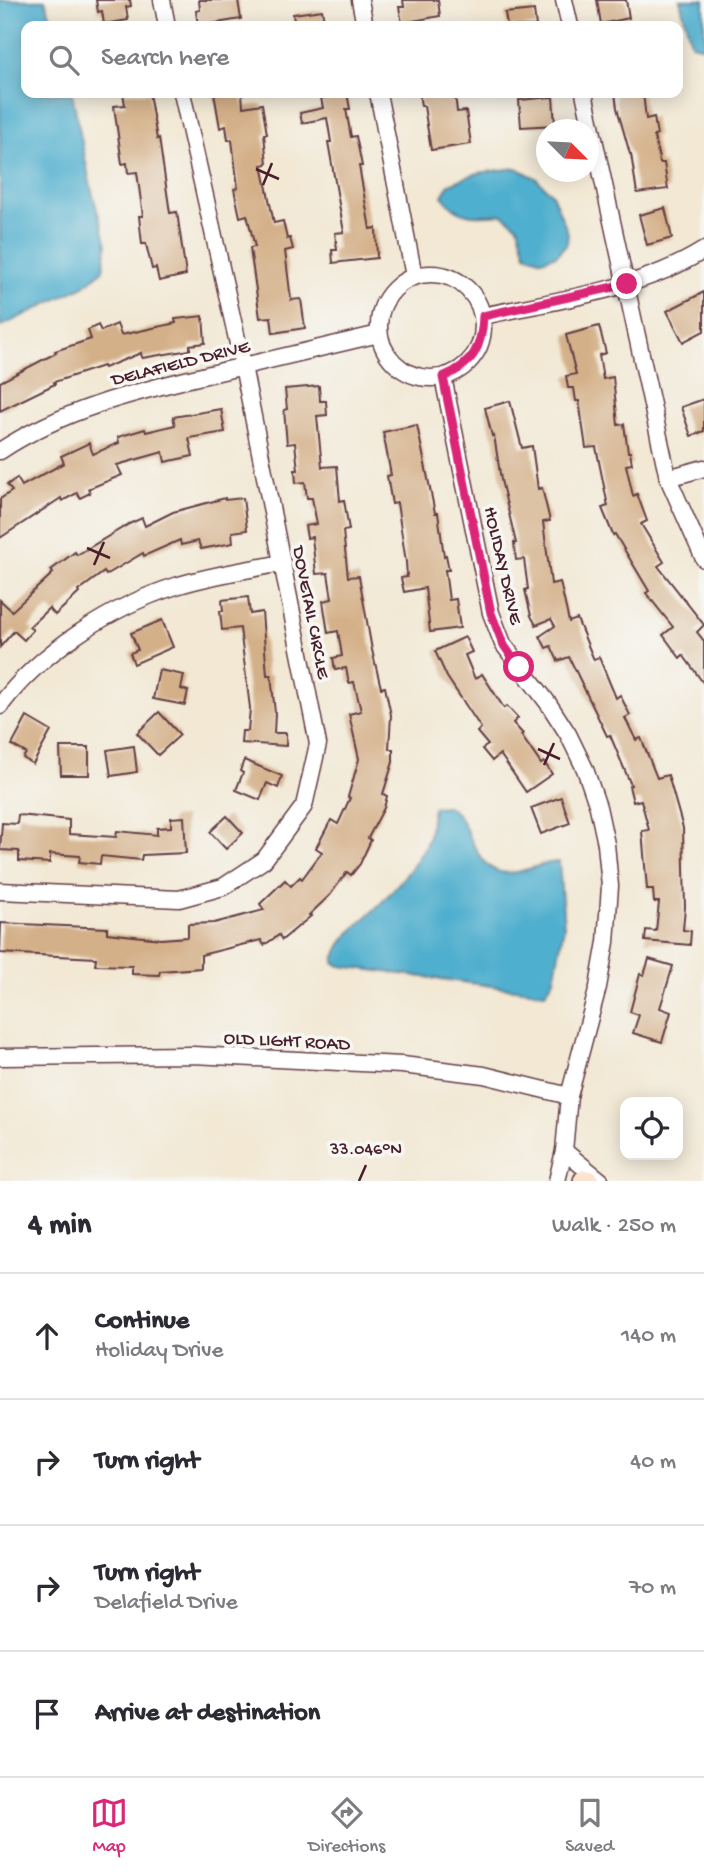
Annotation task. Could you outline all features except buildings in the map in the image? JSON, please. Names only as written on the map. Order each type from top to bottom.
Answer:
[{"type":"street","points":[[162,0],[166,21]]},
{"type":"street","points":[[360,0],[364,21]]},
{"type":"street","points":[[564,0],[569,21]]},
{"type":"street","name":"DOVETAIL CIRCLE","points":[[0,891],[179,899],[223,887],[264,860],[304,806],[318,744],[243,366],[183,98]]},
{"type":"street","points":[[379,98],[414,276]]},
{"type":"street","points":[[585,98],[668,478],[704,559]]},
{"type":"street","points":[[483,316],[627,284],[679,266],[704,250]]},
{"type":"street","points":[[440,273],[461,282],[475,296],[483,316],[483,334],[472,358],[458,370],[443,377],[421,377],[398,367],[386,354],[379,334],[382,306],[397,286],[414,276],[440,273]]},
{"type":"street","name":"DELAFIELD DRIVE","points":[[0,450],[30,431],[91,406],[379,334]]},
{"type":"street","name":"HOLIDAY DRIVE","points":[[443,377],[491,613],[503,644],[568,734],[585,769],[598,807],[606,844],[610,886],[606,942],[598,987],[569,1096],[564,1151],[557,1181]]},
{"type":"street","points":[[668,478],[704,467]]},
{"type":"street","points":[[0,706],[47,658],[99,619],[176,586],[282,563]]},
{"type":"street","name":"OLD LIGHT ROAD","points":[[0,1057],[193,1055],[402,1065],[484,1075],[569,1096]]},
{"type":"street","points":[[564,1151],[601,1181]]},
{"type":"water","points":[[0,0],[45,0],[52,21],[21,21],[21,98],[73,98],[91,188],[107,244],[103,270],[84,286],[0,327]]},
{"type":"water","points":[[680,0],[704,0],[704,47],[691,44]]},
{"type":"water","points":[[516,168],[536,178],[536,182],[540,182],[552,194],[568,233],[567,243],[557,255],[542,260],[526,254],[518,226],[502,214],[476,215],[462,212],[442,196],[449,184],[478,173]]},
{"type":"water","points":[[447,806],[459,816],[480,857],[492,869],[508,873],[559,862],[564,927],[554,979],[545,993],[334,963],[346,937],[384,900],[420,855],[428,839],[434,807]]},
{"type":"route","points":[[519,667],[503,644],[491,613],[443,377],[458,370],[472,358],[483,334],[483,316],[627,284]]}]
